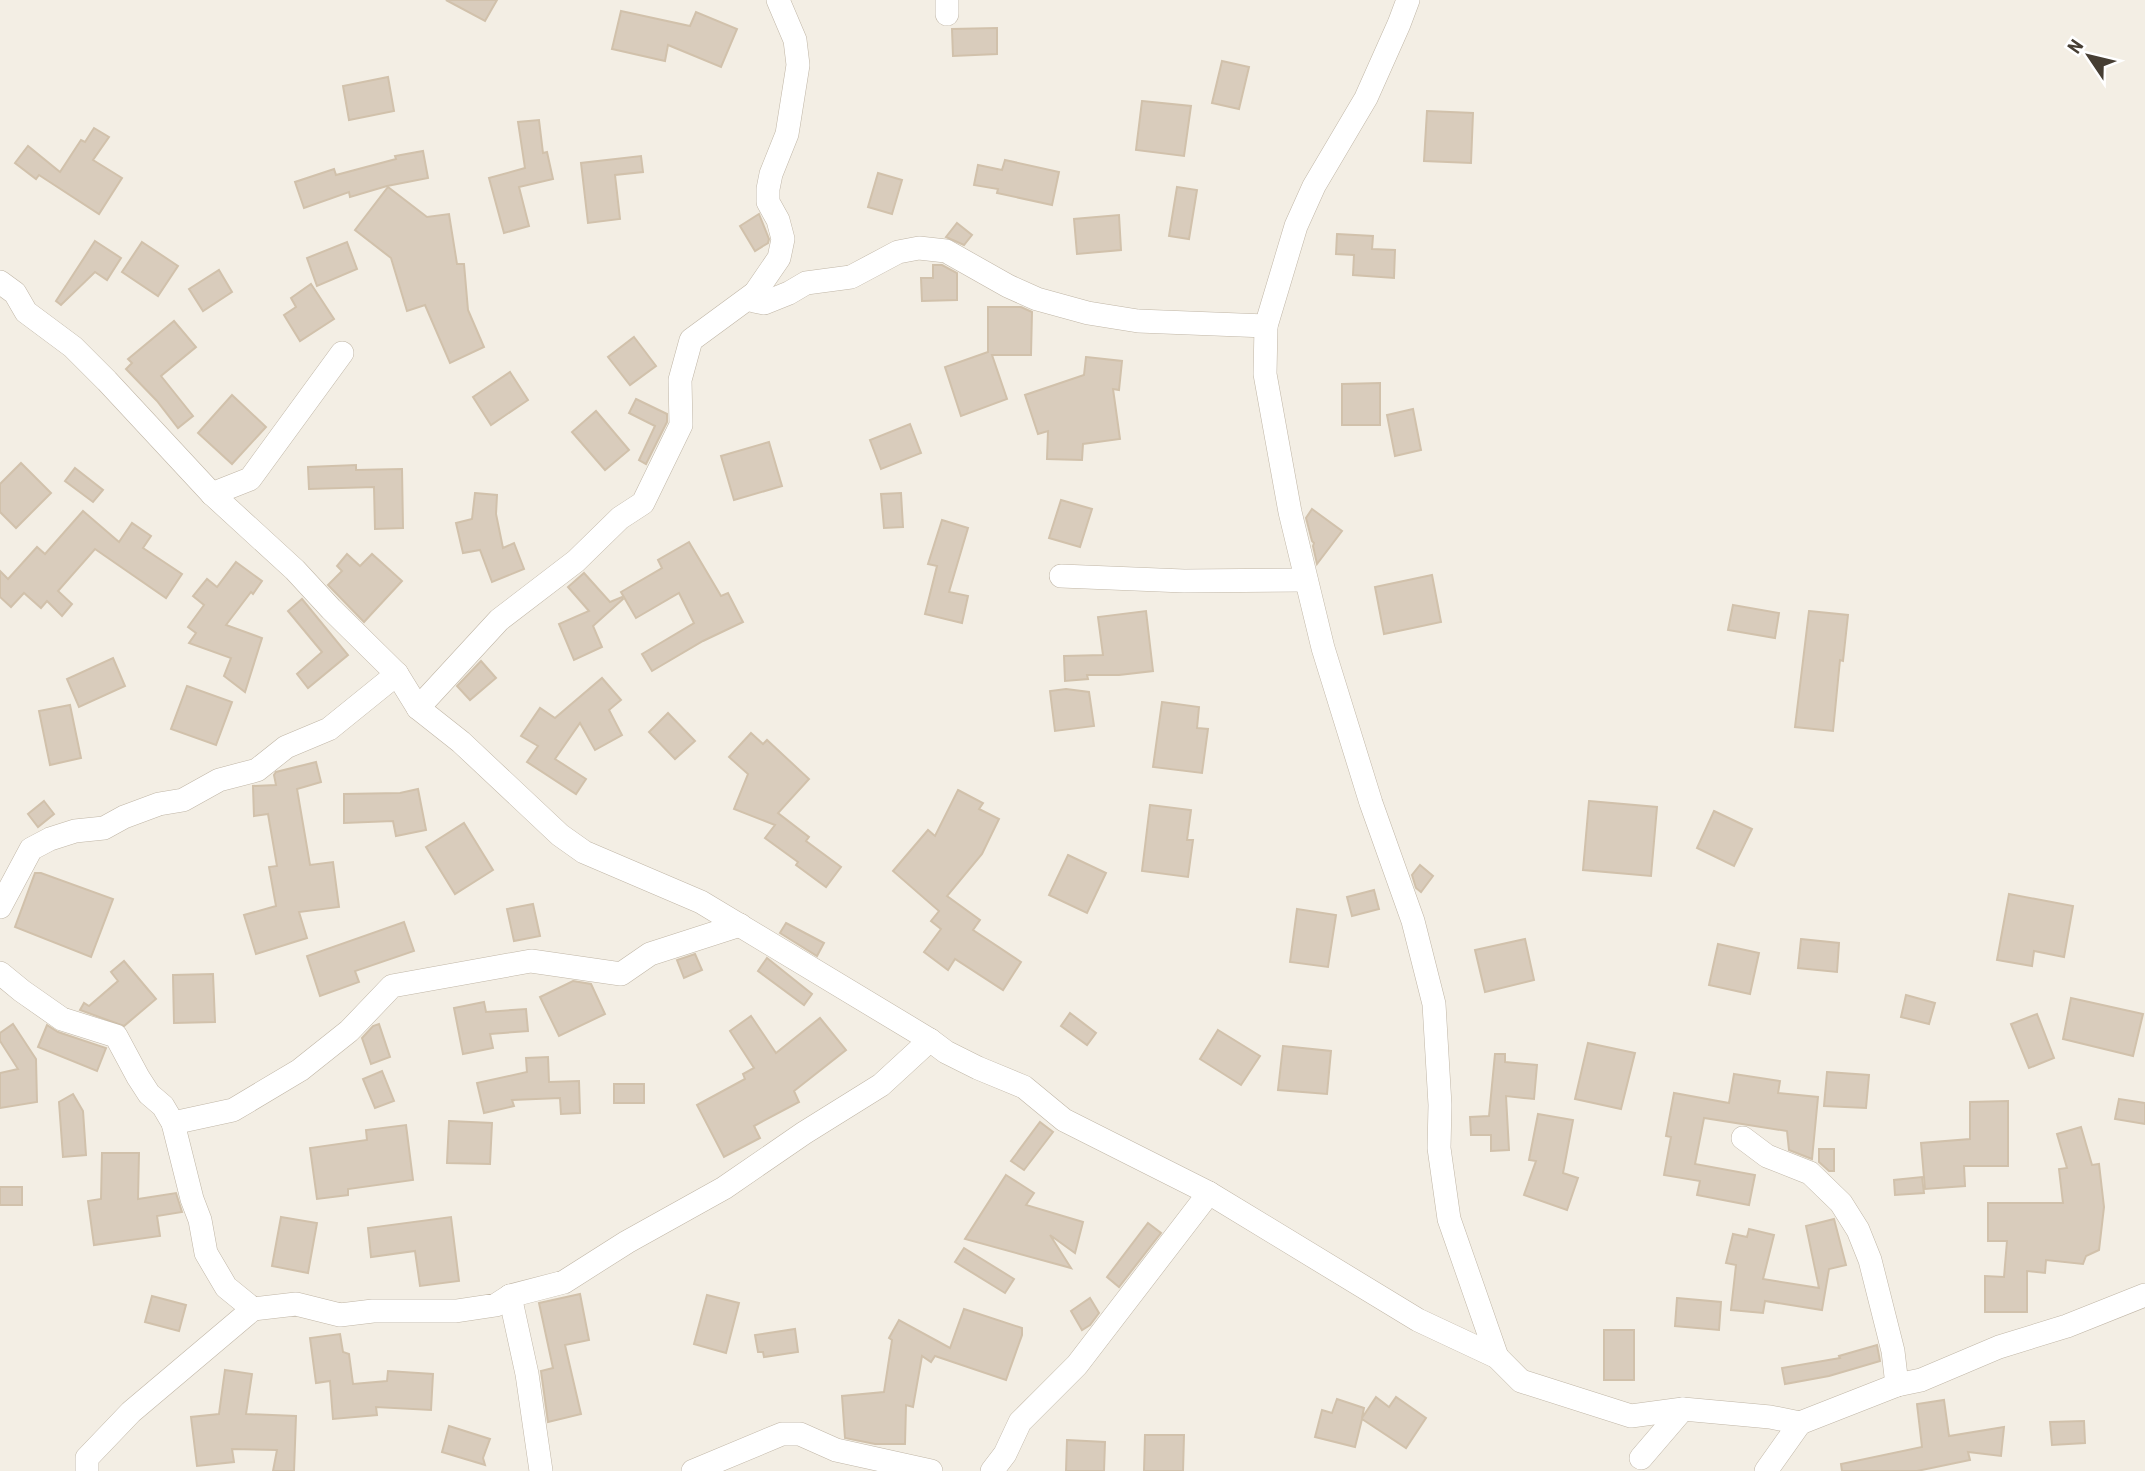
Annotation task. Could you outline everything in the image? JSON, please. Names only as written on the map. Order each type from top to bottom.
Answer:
[{"type":"street","points":[[418,708],[499,620],[576,561],[620,518],[643,503],[681,425],[680,380],[691,340],[755,293],[779,258],[783,239],[778,220],[768,202],[768,189],[787,134],[798,65],[795,40],[778,0]]},
{"type":"street","points":[[1408,0],[1366,97],[1314,186],[1296,226],[1266,326],[1265,374],[1306,580],[1336,694],[1413,921],[1434,1004],[1440,1094],[1439,1148],[1448,1219],[1497,1357]]},
{"type":"street","points":[[755,293],[754,301],[764,303],[806,283],[851,277],[898,252],[919,248],[946,251],[1037,299],[1088,313],[1138,321],[1266,326]]},
{"type":"street","points":[[0,282],[15,293],[26,312],[73,347],[212,495],[295,570],[397,674],[418,708],[461,742],[560,835],[584,852],[701,902],[946,1052],[1024,1087],[1064,1120],[1209,1193],[1418,1320],[1497,1357],[1521,1381],[1631,1416],[1683,1409],[1770,1417],[1800,1423],[1897,1385],[1921,1380],[1999,1347],[2067,1326],[2145,1296]]},
{"type":"street","points":[[212,495],[250,479],[342,353]]},
{"type":"street","points":[[1061,576],[1184,581],[1306,580]]},
{"type":"street","points":[[0,906],[31,849],[75,831],[104,828],[147,808],[183,800],[219,780],[257,770],[286,747],[328,729],[397,674]]},
{"type":"street","points":[[173,1124],[233,1111],[300,1070],[349,1031],[393,986],[531,961],[621,974],[650,954],[740,925]]},
{"type":"street","points":[[0,973],[22,992],[62,1019],[116,1036],[149,1094],[163,1106],[173,1124],[200,1220],[206,1253],[226,1287],[253,1309]]},
{"type":"street","points":[[87,1471],[87,1458],[131,1412],[253,1309],[296,1304],[340,1315],[373,1311],[456,1311],[496,1305],[510,1296],[564,1282],[627,1241],[724,1188],[880,1085],[930,1040]]},
{"type":"street","points":[[1743,1138],[1767,1156],[1810,1173],[1841,1203],[1858,1230],[1870,1260],[1892,1351],[1897,1385]]},
{"type":"street","points":[[992,1471],[1005,1454],[1020,1422],[1077,1365],[1209,1193]]},
{"type":"street","points":[[510,1296],[527,1374],[541,1471]]},
{"type":"street","points":[[1641,1458],[1683,1409]]},
{"type":"street","points":[[1766,1471],[1800,1423]]},
{"type":"street","points":[[693,1471],[782,1434],[800,1434],[853,1455],[931,1471]]},
{"type":"building","points":[[446,0],[497,0],[485,21]]},
{"type":"building","points":[[621,11],[690,26],[696,12],[737,29],[721,67],[668,45],[665,61],[612,49]]},
{"type":"building","points":[[997,28],[997,54],[953,56],[952,29]]},
{"type":"building","points":[[1222,61],[1249,67],[1239,109],[1212,103]]},
{"type":"building","points":[[388,77],[394,111],[349,120],[343,86]]},
{"type":"building","points":[[1142,101],[1191,106],[1184,156],[1136,150]]},
{"type":"building","points":[[1427,111],[1473,113],[1471,163],[1424,161]]},
{"type":"building","points":[[539,120],[543,153],[547,152],[553,179],[519,187],[529,226],[504,233],[489,178],[525,168],[518,122]]},
{"type":"building","points":[[94,128],[109,137],[93,160],[122,178],[99,214],[39,175],[36,179],[15,163],[28,146],[60,172],[81,140],[85,142]]},
{"type":"building","points":[[423,151],[428,178],[350,197],[349,192],[304,208],[295,182],[334,169],[336,175],[396,159],[395,156]]},
{"type":"building","points":[[641,156],[643,172],[615,175],[620,219],[588,223],[581,163]]},
{"type":"building","points":[[1005,160],[1059,172],[1052,205],[974,185],[978,165],[1002,170]]},
{"type":"building","points":[[878,173],[902,180],[892,214],[868,207]]},
{"type":"building","points":[[388,187],[427,217],[449,214],[457,264],[464,264],[468,310],[484,347],[450,363],[425,305],[407,311],[391,258],[355,230]]},
{"type":"building","points":[[1177,187],[1197,190],[1189,239],[1169,236]]},
{"type":"building","points":[[759,214],[769,239],[768,243],[755,251],[740,226]]},
{"type":"building","points":[[1119,215],[1121,250],[1077,254],[1074,219]]},
{"type":"building","points":[[957,223],[972,235],[964,245],[946,237]]},
{"type":"building","points":[[1337,234],[1373,236],[1372,249],[1395,250],[1394,278],[1353,275],[1354,255],[1336,254]]},
{"type":"building","points":[[95,241],[121,258],[107,280],[95,272],[61,305],[56,301]]},
{"type":"building","points":[[142,242],[178,266],[158,296],[122,272]]},
{"type":"building","points":[[347,242],[357,269],[317,286],[307,258]]},
{"type":"building","points":[[933,265],[942,265],[957,273],[957,300],[922,301],[921,278],[933,278]]},
{"type":"building","points":[[219,270],[232,292],[203,311],[189,289]]},
{"type":"building","points":[[311,284],[334,319],[300,341],[284,315],[296,307],[291,298]]},
{"type":"building","points":[[988,307],[1021,307],[1032,312],[1031,355],[992,355],[1007,399],[961,416],[945,367],[988,352]]},
{"type":"building","points":[[174,321],[196,347],[161,376],[193,416],[178,428],[126,369],[132,363],[128,359]]},
{"type":"building","points":[[634,337],[656,366],[630,385],[608,357]]},
{"type":"building","points":[[1086,357],[1122,361],[1119,390],[1113,389],[1120,439],[1083,444],[1082,460],[1047,459],[1048,431],[1038,434],[1025,395],[1084,375]]},
{"type":"building","points":[[510,372],[528,400],[491,425],[473,397]]},
{"type":"building","points":[[1380,383],[1380,425],[1342,425],[1342,384]]},
{"type":"building","points":[[232,395],[266,427],[232,464],[198,433]]},
{"type":"building","points":[[636,399],[667,414],[667,422],[646,464],[639,460],[655,426],[629,413]]},
{"type":"building","points":[[1413,409],[1421,450],[1395,456],[1387,415]]},
{"type":"building","points":[[596,411],[629,450],[605,470],[572,432]]},
{"type":"building","points":[[910,424],[921,453],[881,469],[870,440]]},
{"type":"building","points":[[769,442],[782,486],[734,500],[721,456]]},
{"type":"building","points":[[21,463],[51,493],[16,528],[0,512],[0,484]]},
{"type":"building","points":[[356,465],[356,470],[402,469],[403,528],[375,529],[374,487],[309,489],[308,467]]},
{"type":"building","points":[[75,468],[103,490],[93,502],[65,481]]},
{"type":"building","points":[[475,493],[497,495],[496,514],[503,548],[514,543],[524,569],[492,582],[480,550],[463,553],[456,523],[472,519]]},
{"type":"building","points":[[901,493],[903,527],[884,528],[881,494]]},
{"type":"building","points":[[1061,500],[1092,509],[1080,547],[1049,538]]},
{"type":"building","points":[[1312,509],[1342,531],[1317,564],[1306,518]]},
{"type":"building","points":[[83,511],[119,542],[132,523],[151,536],[143,548],[182,574],[166,598],[95,549],[58,591],[72,604],[62,616],[47,601],[41,608],[24,593],[11,607],[0,597],[0,571],[8,579],[37,547],[45,554]]},
{"type":"building","points":[[942,520],[968,528],[949,592],[968,596],[962,623],[925,614],[937,566],[928,564]]},
{"type":"building","points":[[689,542],[721,596],[728,593],[743,622],[703,641],[652,671],[642,654],[694,623],[679,593],[636,618],[621,592],[662,568],[658,560]]},
{"type":"building","points":[[347,554],[360,566],[372,554],[402,581],[364,622],[328,585],[342,571],[337,566]]},
{"type":"building","points":[[236,562],[262,581],[226,625],[262,638],[245,692],[224,676],[231,658],[189,643],[196,633],[188,627],[204,605],[193,596],[207,579],[217,587]]},
{"type":"building","points":[[584,573],[610,602],[622,597],[623,599],[593,626],[602,647],[574,660],[559,624],[589,611],[568,587]]},
{"type":"building","points":[[1432,575],[1441,622],[1384,634],[1375,587]]},
{"type":"building","points":[[302,599],[348,655],[308,688],[297,674],[322,652],[288,611]]},
{"type":"building","points":[[1733,605],[1779,613],[1775,638],[1728,630]]},
{"type":"building","points":[[1146,611],[1153,671],[1087,675],[1088,679],[1065,681],[1064,656],[1103,655],[1098,617]]},
{"type":"building","points":[[1809,611],[1848,615],[1843,661],[1840,660],[1833,731],[1795,727]]},
{"type":"building","points":[[113,658],[125,686],[79,707],[67,679]]},
{"type":"building","points":[[481,661],[496,678],[470,700],[457,686]]},
{"type":"building","points":[[602,678],[621,700],[609,710],[622,735],[595,750],[580,723],[555,759],[586,779],[576,794],[527,762],[538,746],[521,736],[540,708],[555,718]]},
{"type":"building","points":[[187,686],[232,702],[216,745],[171,729]]},
{"type":"building","points":[[1066,689],[1089,692],[1094,726],[1055,731],[1050,691]]},
{"type":"building","points":[[1162,702],[1199,707],[1197,728],[1208,729],[1202,773],[1153,767]]},
{"type":"building","points":[[70,705],[81,758],[50,765],[39,711]]},
{"type":"building","points":[[668,713],[695,741],[675,759],[649,732]]},
{"type":"building","points":[[751,733],[763,744],[767,740],[809,779],[778,813],[809,837],[806,841],[841,867],[826,887],[765,838],[775,825],[734,809],[748,774],[729,757]]},
{"type":"building","points":[[316,762],[321,782],[297,789],[310,865],[333,862],[339,907],[299,912],[307,938],[256,954],[244,915],[276,906],[269,867],[277,866],[268,814],[254,816],[253,786],[276,785],[276,772]]},
{"type":"building","points":[[418,789],[426,830],[396,836],[393,821],[344,823],[344,794],[400,793]]},
{"type":"building","points":[[958,790],[983,803],[979,809],[999,819],[982,854],[947,896],[980,920],[973,930],[1021,962],[1003,990],[955,959],[948,970],[924,952],[941,929],[931,921],[939,911],[893,871],[928,830],[935,836]]},
{"type":"building","points":[[44,801],[54,814],[38,827],[28,814]]},
{"type":"building","points":[[1589,801],[1657,807],[1651,876],[1583,870]]},
{"type":"building","points":[[1150,805],[1191,810],[1187,840],[1193,840],[1188,877],[1142,871]]},
{"type":"building","points":[[1714,811],[1752,829],[1734,866],[1697,848]]},
{"type":"building","points":[[464,823],[493,870],[455,894],[426,847]]},
{"type":"building","points":[[1068,855],[1106,873],[1087,913],[1049,895]]},
{"type":"building","points":[[1420,865],[1433,876],[1421,892],[1416,888],[1412,875]]},
{"type":"building","points":[[35,873],[113,899],[91,957],[15,927]]},
{"type":"building","points":[[1374,890],[1379,909],[1352,916],[1347,897]]},
{"type":"building","points":[[2009,894],[2073,906],[2064,957],[2034,951],[2032,966],[1997,960]]},
{"type":"building","points":[[533,904],[540,936],[514,941],[507,909]]},
{"type":"building","points":[[1297,909],[1336,915],[1328,967],[1290,962]]},
{"type":"building","points":[[404,922],[414,951],[355,971],[359,982],[320,996],[307,956]]},
{"type":"building","points":[[786,923],[824,943],[817,956],[780,933]]},
{"type":"building","points":[[1525,939],[1534,980],[1485,992],[1475,950]]},
{"type":"building","points":[[1801,939],[1839,943],[1837,972],[1798,968]]},
{"type":"building","points":[[1718,944],[1759,953],[1750,994],[1709,985]]},
{"type":"building","points":[[695,954],[702,970],[684,978],[677,960]]},
{"type":"building","points":[[767,958],[812,994],[804,1005],[758,971]]},
{"type":"building","points":[[124,961],[156,999],[124,1026],[80,1010],[84,1003],[89,1006],[118,981],[111,972]]},
{"type":"building","points":[[213,974],[215,1022],[174,1023],[173,975]]},
{"type":"building","points":[[573,981],[591,984],[605,1014],[559,1036],[540,997]]},
{"type":"building","points":[[1906,995],[1935,1003],[1929,1024],[1901,1017]]},
{"type":"building","points":[[2071,998],[2143,1014],[2133,1056],[2063,1039]]},
{"type":"building","points":[[484,1002],[486,1012],[526,1009],[528,1031],[490,1034],[493,1048],[463,1054],[454,1008]]},
{"type":"building","points":[[1070,1013],[1096,1033],[1087,1045],[1061,1026]]},
{"type":"building","points":[[2037,1014],[2054,1058],[2029,1068],[2011,1024]]},
{"type":"building","points":[[751,1016],[776,1053],[820,1018],[846,1050],[794,1091],[799,1102],[754,1126],[760,1138],[724,1157],[697,1105],[745,1079],[743,1074],[754,1068],[730,1031]]},
{"type":"building","points":[[13,1024],[36,1059],[37,1102],[0,1108],[0,1073],[18,1069],[0,1041],[0,1033]]},
{"type":"building","points":[[379,1024],[390,1057],[371,1064],[362,1038],[373,1026]]},
{"type":"building","points":[[47,1025],[58,1032],[106,1048],[97,1071],[38,1047]]},
{"type":"building","points":[[1218,1030],[1260,1056],[1241,1085],[1200,1059]]},
{"type":"building","points":[[1588,1043],[1635,1053],[1621,1109],[1575,1099]]},
{"type":"building","points":[[1283,1046],[1331,1051],[1327,1094],[1278,1090]]},
{"type":"building","points":[[1495,1054],[1505,1054],[1505,1062],[1537,1065],[1534,1099],[1506,1096],[1509,1150],[1491,1151],[1491,1135],[1471,1135],[1470,1117],[1489,1116]]},
{"type":"building","points":[[548,1057],[549,1082],[579,1081],[580,1113],[561,1114],[560,1098],[512,1100],[514,1106],[484,1113],[477,1083],[527,1072],[526,1058]]},
{"type":"building","points":[[382,1071],[394,1101],[375,1108],[363,1079]]},
{"type":"building","points":[[1827,1072],[1869,1075],[1866,1108],[1824,1106]]},
{"type":"building","points":[[1734,1074],[1780,1081],[1778,1093],[1818,1097],[1812,1159],[1789,1150],[1787,1131],[1704,1118],[1695,1164],[1755,1175],[1749,1205],[1697,1195],[1700,1181],[1664,1175],[1671,1137],[1666,1136],[1674,1093],[1729,1103]]},
{"type":"building","points":[[614,1084],[644,1084],[644,1103],[614,1103]]},
{"type":"building","points":[[73,1094],[83,1111],[86,1155],[63,1157],[59,1102]]},
{"type":"building","points":[[2119,1099],[2145,1103],[2145,1124],[2115,1119]]},
{"type":"building","points":[[2008,1101],[2008,1166],[1964,1166],[1965,1186],[1925,1189],[1921,1143],[1970,1139],[1970,1102]]},
{"type":"building","points":[[1538,1114],[1573,1120],[1563,1173],[1578,1178],[1567,1210],[1524,1195],[1536,1161],[1529,1160]]},
{"type":"building","points":[[449,1121],[492,1123],[490,1164],[447,1163]]},
{"type":"building","points":[[1040,1122],[1053,1132],[1024,1170],[1011,1161]]},
{"type":"building","points":[[406,1125],[413,1180],[348,1189],[348,1195],[317,1199],[310,1148],[367,1140],[366,1130]]},
{"type":"building","points":[[2081,1127],[2092,1165],[2099,1164],[2104,1207],[2099,1250],[2086,1256],[2083,1264],[2046,1260],[2045,1273],[2027,1271],[2027,1312],[1985,1312],[1985,1276],[2004,1277],[2007,1241],[1988,1241],[1988,1203],[2063,1203],[2059,1169],[2067,1168],[2057,1134]]},
{"type":"building","points":[[1819,1149],[1834,1149],[1834,1171],[1829,1171],[1819,1162]]},
{"type":"building","points":[[102,1153],[139,1153],[138,1199],[176,1193],[182,1212],[157,1216],[160,1236],[94,1245],[88,1201],[101,1199]]},
{"type":"building","points":[[1006,1175],[1034,1193],[1026,1205],[1083,1222],[1075,1253],[1050,1235],[1071,1268],[965,1239]]},
{"type":"building","points":[[1922,1177],[1924,1193],[1895,1195],[1894,1180]]},
{"type":"building","points":[[0,1187],[22,1187],[22,1205],[0,1205]]},
{"type":"building","points":[[281,1217],[317,1223],[308,1273],[272,1266]]},
{"type":"building","points":[[451,1217],[459,1281],[420,1286],[415,1251],[371,1257],[368,1228]]},
{"type":"building","points":[[1834,1219],[1846,1265],[1829,1269],[1822,1310],[1765,1301],[1763,1313],[1731,1310],[1736,1265],[1726,1263],[1733,1234],[1747,1237],[1749,1229],[1774,1235],[1763,1279],[1819,1288],[1806,1226]]},
{"type":"building","points":[[1148,1223],[1161,1233],[1119,1287],[1107,1277]]},
{"type":"building","points":[[964,1248],[1014,1279],[1005,1293],[955,1262]]},
{"type":"building","points":[[580,1294],[589,1340],[565,1345],[581,1414],[548,1422],[541,1371],[553,1368],[539,1303]]},
{"type":"building","points":[[707,1295],[739,1303],[726,1353],[694,1344]]},
{"type":"building","points":[[152,1296],[186,1305],[179,1331],[145,1322]]},
{"type":"building","points":[[1090,1298],[1099,1313],[1090,1325],[1082,1330],[1071,1311]]},
{"type":"building","points":[[1677,1298],[1721,1302],[1719,1330],[1675,1326]]},
{"type":"building","points":[[964,1309],[1022,1328],[1006,1380],[935,1356],[931,1362],[922,1356],[913,1407],[906,1405],[905,1444],[875,1444],[845,1438],[842,1396],[884,1392],[892,1340],[889,1338],[899,1320],[950,1348]]},
{"type":"building","points":[[795,1329],[798,1352],[764,1357],[763,1352],[758,1352],[755,1335]]},
{"type":"building","points":[[1604,1330],[1634,1330],[1634,1380],[1604,1380]]},
{"type":"building","points":[[340,1334],[343,1352],[349,1354],[353,1384],[387,1381],[388,1371],[433,1374],[431,1410],[376,1407],[377,1415],[333,1419],[330,1381],[316,1383],[310,1338]]},
{"type":"building","points":[[1877,1345],[1880,1361],[1829,1376],[1785,1384],[1782,1368],[1840,1358],[1839,1356]]},
{"type":"building","points":[[225,1370],[252,1374],[246,1414],[296,1416],[294,1471],[273,1471],[277,1450],[232,1449],[234,1462],[197,1466],[191,1417],[219,1414]]},
{"type":"building","points":[[1376,1397],[1389,1407],[1396,1397],[1426,1418],[1406,1448],[1362,1419],[1355,1447],[1315,1437],[1322,1410],[1332,1413],[1337,1399],[1364,1408],[1362,1418]]},
{"type":"building","points":[[1944,1400],[1949,1436],[2004,1427],[2001,1456],[1968,1452],[1970,1460],[1917,1471],[1842,1471],[1841,1464],[1922,1447],[1917,1404]]},
{"type":"building","points":[[2084,1421],[2085,1443],[2052,1445],[2050,1422]]},
{"type":"building","points":[[449,1426],[490,1439],[483,1458],[485,1465],[442,1452]]},
{"type":"building","points":[[1145,1435],[1184,1435],[1183,1471],[1144,1471]]},
{"type":"building","points":[[1067,1440],[1105,1442],[1104,1471],[1066,1471]]}]
